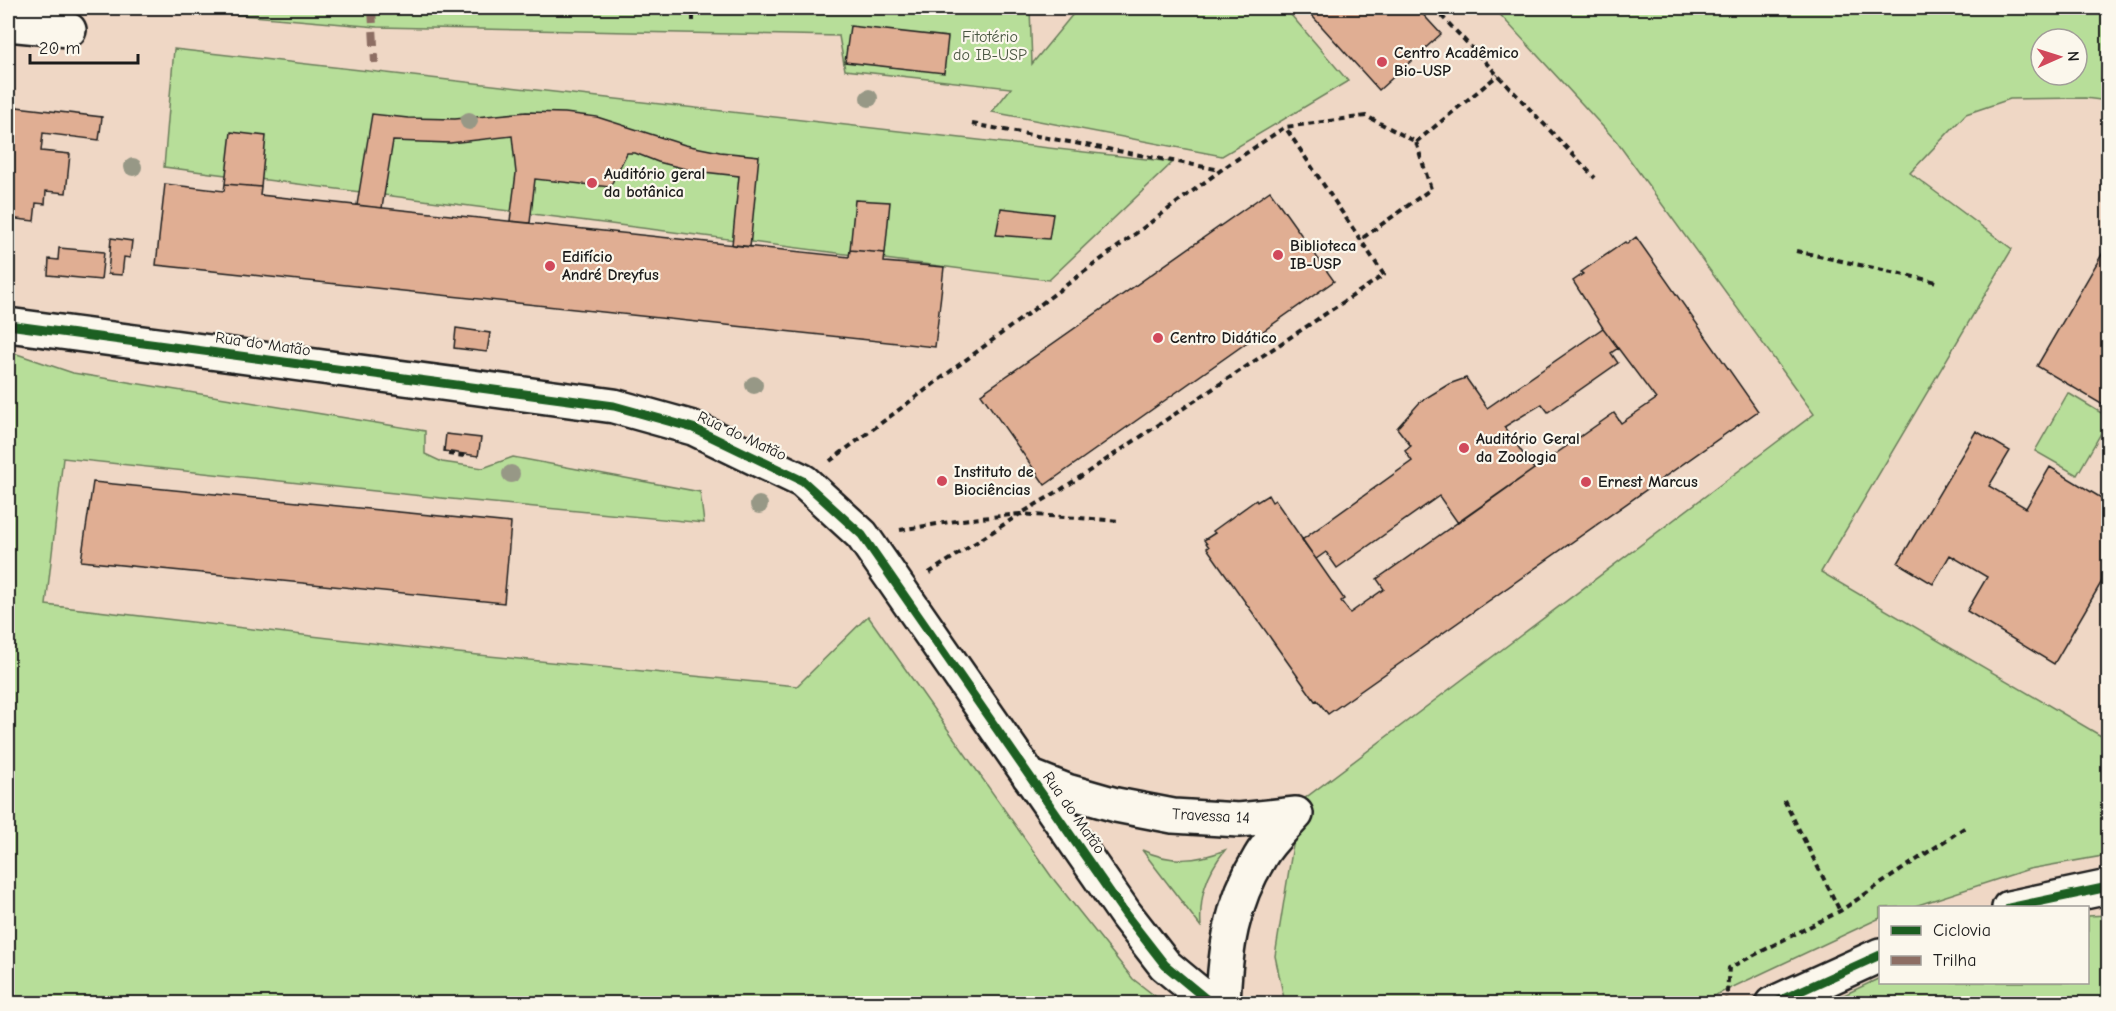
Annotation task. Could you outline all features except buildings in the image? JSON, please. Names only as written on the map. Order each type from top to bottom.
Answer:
[{"type":"street","points":[[8,24],[69,30]]},
{"type":"street","name":"Rua do Matão","points":[[8,325],[614,406],[693,428],[803,481],[862,535],[1126,915],[1165,965],[1212,1004]]},
{"type":"street","name":"Travessa 14","points":[[1029,776],[1067,791],[1116,805],[1173,816],[1239,820],[1296,814],[1260,855],[1242,892],[1230,925],[1226,948],[1223,1004]]},
{"type":"street","points":[[2019,906],[2109,887]]},
{"type":"street","points":[[1772,1004],[1879,956]]},
{"type":"path","points":[[693,8],[693,21]]},
{"type":"path","points":[[1434,8],[1595,178]]},
{"type":"path","points":[[1416,142],[1498,75]]},
{"type":"path","points":[[803,481],[1221,170],[1286,127],[1366,116],[1416,142],[1431,189],[1360,240]]},
{"type":"path","points":[[972,124],[1221,170]]},
{"type":"path","points":[[901,592],[1062,489],[1384,275],[1286,127]]},
{"type":"path","points":[[1796,251],[1937,282]]},
{"type":"path","points":[[448,454],[465,456]]},
{"type":"path","points":[[862,535],[1020,514],[1121,521]]},
{"type":"path","points":[[1784,800],[1840,911]]},
{"type":"path","points":[[1726,1004],[1729,968],[1840,911],[1967,826]]},
{"type":"shaded area","points":[[8,8],[2108,8],[2108,1003],[8,1003]]},
{"type":"green space","name":"Fitotério do IB-USP","points":[[161,8],[1030,8],[1032,64],[1078,8],[1285,8],[1348,81],[1222,156],[992,112],[1011,88],[845,70],[839,36],[377,27]]},
{"type":"green space","points":[[1494,8],[2108,8],[2108,101],[2085,98],[2010,99],[1966,114],[1910,173],[2012,249],[1821,572],[2108,740],[2108,855],[2029,869],[1915,906],[1879,906],[1879,918],[1699,1003],[1285,1003],[1275,956],[1300,802],[1814,414],[1617,142]]},
{"type":"green space","points":[[174,49],[1173,162],[1049,280],[164,167]]},
{"type":"green space","points":[[8,351],[73,373],[425,431],[425,454],[442,462],[483,468],[513,457],[700,492],[704,523],[63,458],[46,605],[458,653],[797,686],[868,616],[1051,876],[1133,979],[1164,1003],[8,1003]]},
{"type":"green space","points":[[2068,393],[2108,417],[2108,421],[2077,475],[2035,451]]},
{"type":"green space","points":[[1142,850],[1173,859],[1193,859],[1225,850],[1205,886],[1201,906],[1201,927]]},
{"type":"green space","points":[[2108,915],[2108,1003],[1827,1003],[1879,978],[1879,984],[2089,984],[2089,916]]},
{"type":"marked path","points":[[372,8],[375,63]]},
{"type":"cycle path","points":[[8,325],[614,406],[693,428],[803,481],[862,535],[1126,915],[1165,965],[1212,1004]]},
{"type":"cycle path","points":[[2018,906],[2108,887]]},
{"type":"cycle path","points":[[1772,1004],[1879,955]]},
{"type":"place","name":"Centro Acadêmico Bio-USP","points":[[1382,62]]},
{"type":"place","name":"Auditório geral da botânica","points":[[592,183]]},
{"type":"place","name":"Biblioteca IB-USP","points":[[1278,255]]},
{"type":"place","name":"Edifício André Dreyfus","points":[[550,266]]},
{"type":"place","name":"Centro Didático","points":[[1158,338]]},
{"type":"place","name":"Auditório Geral da Zoologia","points":[[1464,448]]},
{"type":"place","name":"Instituto de Biociências","points":[[942,481]]},
{"type":"place","name":"Ernest Marcus","points":[[1586,482]]}]
